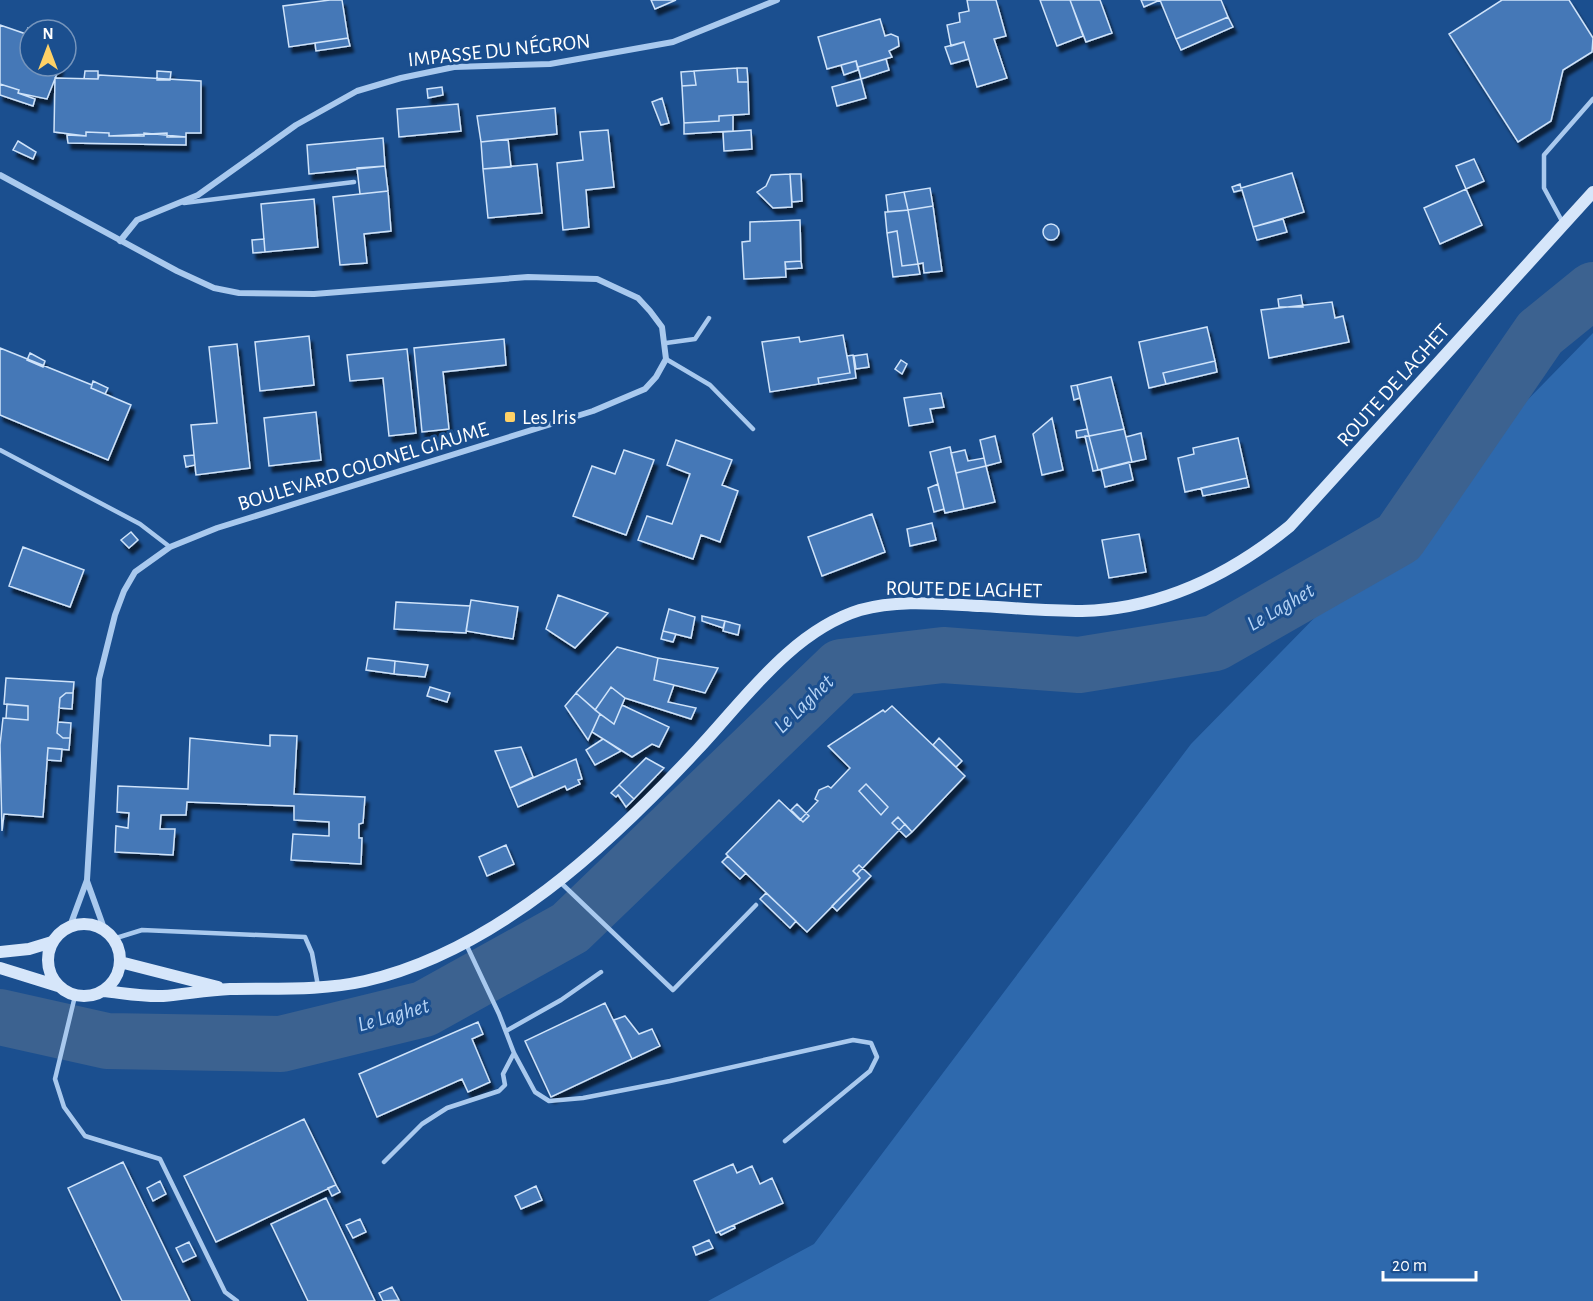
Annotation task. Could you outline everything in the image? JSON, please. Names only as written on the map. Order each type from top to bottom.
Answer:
[{"type":"main road","name":"ROUTE DE LAGHET","points":[[103,991],[160,996],[226,989],[318,989],[365,981],[408,968],[465,942],[517,910],[558,880],[649,801],[806,638],[860,610],[895,604],[1083,611],[1161,599],[1237,566],[1290,526],[1593,192]]},
{"type":"main road","points":[[0,952],[29,949],[52,942],[60,933],[82,924],[109,935],[120,962],[112,984],[103,991],[90,996],[75,996],[58,986],[0,968]]},
{"type":"main road","points":[[52,942],[48,965],[58,986]]},
{"type":"main road","name":"ROUTE DE LAGHET","points":[[120,962],[226,989]]},
{"type":"street","name":"IMPASSE DU NÉGRON","points":[[120,241],[137,220],[198,195],[296,125],[357,91],[401,78],[454,67],[550,64],[673,42],[777,0]]},
{"type":"street","points":[[0,175],[120,241],[214,288],[239,293],[314,294],[528,277],[597,279],[638,298],[662,327],[666,343],[666,359]]},
{"type":"street","name":"BOULEVARD COLONEL GIAUME","points":[[70,927],[87,880],[95,722],[105,647],[124,591],[135,572],[170,547],[217,528],[593,411],[645,389],[656,377],[666,359]]},
{"type":"street","name":"BOULEVARD COLONEL GIAUME","points":[[87,880],[109,935]]},
{"type":"lane","points":[[1563,224],[1544,188],[1544,155],[1593,99]]},
{"type":"lane","points":[[179,203],[354,182]]},
{"type":"lane","points":[[666,343],[695,339],[710,318]]},
{"type":"lane","points":[[666,359],[710,385],[753,429]]},
{"type":"lane","points":[[0,450],[140,524],[170,547]]},
{"type":"lane","points":[[558,880],[673,990],[756,905]]},
{"type":"lane","points":[[109,935],[142,930],[304,937],[312,953],[318,989]]},
{"type":"lane","points":[[465,942],[499,1014],[514,1053],[535,1092],[549,1101],[583,1098],[670,1081],[853,1040],[871,1043],[877,1057],[870,1071],[785,1140]]},
{"type":"lane","points":[[506,1031],[561,1000],[601,972]]},
{"type":"lane","points":[[75,996],[55,1079],[64,1107],[85,1136],[160,1159],[225,1292],[237,1301]]},
{"type":"lane","points":[[384,1162],[422,1124],[447,1108],[500,1091],[505,1084],[503,1074],[514,1053]]},
{"type":"shaded area","points":[[1593,333],[1593,1301],[708,1301],[814,1244],[1191,744]]},
{"type":"building","points":[[342,0],[348,38],[289,47],[283,6]]},
{"type":"building","points":[[651,0],[676,0],[655,9]]},
{"type":"building","points":[[967,0],[996,0],[1006,36],[994,39],[1007,78],[977,87],[964,42],[951,46],[947,25],[960,22],[959,13],[969,11]]},
{"type":"building","points":[[1040,0],[1070,0],[1083,36],[1057,46]]},
{"type":"building","points":[[1070,0],[1100,0],[1112,33],[1086,42]]},
{"type":"building","points":[[1141,0],[1160,0],[1144,7]]},
{"type":"building","points":[[1160,0],[1221,0],[1228,17],[1176,39]]},
{"type":"building","points":[[1502,0],[1569,0],[1593,38],[1592,52],[1563,70],[1551,121],[1518,142],[1449,34]]},
{"type":"building","points":[[1228,17],[1233,27],[1181,50],[1176,39]]},
{"type":"building","points":[[880,19],[885,36],[891,34],[898,37],[899,46],[889,51],[892,57],[858,67],[856,61],[827,69],[818,37]]},
{"type":"building","points":[[0,25],[18,31],[18,78],[55,78],[47,99],[18,93],[19,90],[0,84]]},
{"type":"building","points":[[348,38],[350,46],[316,51],[315,43]]},
{"type":"building","points":[[964,42],[969,59],[951,64],[945,47]]},
{"type":"building","points":[[886,59],[889,70],[861,79],[858,67]]},
{"type":"building","points":[[856,61],[858,70],[844,75],[841,65]]},
{"type":"building","points":[[737,68],[738,82],[748,82],[749,114],[719,116],[719,121],[684,123],[682,86],[696,85],[694,71]]},
{"type":"building","points":[[737,68],[747,68],[748,82],[738,82]]},
{"type":"building","points":[[85,71],[98,71],[98,79],[84,79]]},
{"type":"building","points":[[157,71],[171,72],[170,80],[157,80]]},
{"type":"building","points":[[694,71],[696,85],[682,86],[681,72]]},
{"type":"building","points":[[99,75],[201,81],[201,133],[186,133],[186,137],[144,133],[144,136],[109,136],[109,133],[86,132],[86,136],[54,132],[55,78],[98,79]]},
{"type":"building","points":[[861,79],[866,98],[837,106],[832,87]]},
{"type":"building","points":[[0,84],[19,90],[18,93],[35,99],[33,106],[0,95]]},
{"type":"building","points":[[442,87],[443,95],[428,98],[427,89]]},
{"type":"building","points":[[662,98],[669,123],[661,125],[652,102]]},
{"type":"building","points":[[458,104],[461,131],[399,137],[397,109]]},
{"type":"building","points":[[555,108],[557,134],[481,142],[477,116]]},
{"type":"building","points":[[733,115],[733,131],[684,134],[684,123],[719,121],[719,116]]},
{"type":"building","points":[[608,130],[614,187],[586,190],[589,227],[563,230],[557,163],[583,160],[580,132]]},
{"type":"building","points":[[751,130],[752,149],[724,151],[723,132]]},
{"type":"building","points":[[86,132],[109,133],[109,136],[167,133],[167,137],[186,137],[186,145],[68,143],[67,135],[86,136]]},
{"type":"building","points":[[383,138],[385,166],[309,174],[307,145]]},
{"type":"building","points":[[508,139],[511,167],[483,169],[481,142]]},
{"type":"building","points":[[18,141],[36,152],[33,159],[13,150]]},
{"type":"building","points":[[1474,159],[1484,181],[1466,189],[1456,166]]},
{"type":"building","points":[[537,164],[542,213],[488,218],[483,169]]},
{"type":"building","points":[[385,166],[388,191],[360,194],[357,168]]},
{"type":"building","points":[[1292,173],[1304,212],[1253,227],[1242,190],[1234,192],[1232,187],[1240,184],[1241,188]]},
{"type":"building","points":[[790,174],[792,207],[773,208],[757,192],[766,186],[771,175]]},
{"type":"building","points":[[790,174],[801,174],[802,201],[792,202]]},
{"type":"building","points":[[930,188],[933,206],[908,210],[904,192]]},
{"type":"building","points":[[1466,189],[1482,225],[1440,244],[1424,208]]},
{"type":"building","points":[[388,191],[391,231],[364,234],[367,263],[340,265],[333,197]]},
{"type":"building","points":[[904,192],[908,210],[888,212],[886,195]]},
{"type":"building","points":[[314,199],[318,247],[265,252],[261,204]]},
{"type":"building","points":[[933,206],[942,271],[924,273],[923,263],[918,264],[908,210]]},
{"type":"building","points":[[908,210],[918,264],[902,266],[897,231],[887,233],[885,212]]},
{"type":"building","points":[[1283,219],[1287,232],[1257,240],[1253,227]]},
{"type":"building","points":[[800,220],[801,261],[785,262],[786,277],[744,279],[742,242],[750,241],[750,222]]},
{"type":"building","points":[[1048,224],[1054,224],[1059,232],[1057,238],[1048,240],[1043,235],[1043,229]]},
{"type":"building","points":[[897,231],[902,266],[918,264],[920,274],[893,277],[887,233]]},
{"type":"building","points":[[264,239],[265,252],[253,253],[252,240]]},
{"type":"building","points":[[801,261],[802,268],[786,269],[785,262]]},
{"type":"building","points":[[1301,295],[1303,307],[1279,307],[1278,299]]},
{"type":"building","points":[[1332,302],[1335,318],[1343,316],[1349,342],[1269,358],[1261,310]]},
{"type":"building","points":[[1207,327],[1215,361],[1163,373],[1166,384],[1149,388],[1139,342]]},
{"type":"building","points":[[843,335],[850,373],[818,378],[819,384],[770,392],[762,342],[799,337],[800,342]]},
{"type":"building","points":[[309,336],[314,385],[260,391],[255,342]]},
{"type":"building","points":[[504,339],[506,365],[443,372],[449,429],[422,432],[414,348]]},
{"type":"building","points":[[237,344],[250,468],[196,475],[191,425],[217,423],[209,347]]},
{"type":"building","points":[[0,348],[92,385],[91,388],[131,405],[108,460],[0,415]]},
{"type":"building","points":[[407,349],[416,433],[389,436],[383,378],[350,381],[347,355]]},
{"type":"building","points":[[30,353],[45,361],[43,367],[27,360]]},
{"type":"building","points":[[867,354],[869,367],[856,369],[854,356]]},
{"type":"building","points":[[853,355],[856,378],[819,384],[818,378],[850,373],[847,356]]},
{"type":"building","points":[[901,360],[907,364],[902,374],[895,369]]},
{"type":"building","points":[[1215,361],[1217,372],[1166,384],[1163,373]]},
{"type":"building","points":[[1111,377],[1124,429],[1089,436],[1077,385]]},
{"type":"building","points":[[93,381],[108,388],[105,394],[91,388]]},
{"type":"building","points":[[1077,385],[1080,398],[1074,400],[1071,386]]},
{"type":"building","points":[[941,393],[944,407],[930,409],[933,422],[909,426],[904,398]]},
{"type":"building","points":[[316,412],[321,460],[269,466],[264,418]]},
{"type":"building","points":[[1052,418],[1063,470],[1042,475],[1033,434]]},
{"type":"building","points":[[1087,429],[1089,436],[1077,438],[1076,431]]},
{"type":"building","points":[[1124,429],[1132,462],[1098,470],[1089,436]]},
{"type":"building","points":[[1141,433],[1146,459],[1132,462],[1126,437]]},
{"type":"building","points":[[995,436],[1001,462],[986,466],[980,440]]},
{"type":"building","points":[[1085,436],[1089,436],[1098,470],[1093,471]]},
{"type":"building","points":[[1238,438],[1247,478],[1185,492],[1178,458],[1194,454],[1193,448]]},
{"type":"building","points":[[676,440],[732,460],[722,485],[738,491],[720,542],[701,535],[693,559],[638,540],[647,516],[672,524],[690,474],[667,465]]},
{"type":"building","points":[[950,447],[964,509],[945,513],[930,452]]},
{"type":"building","points":[[624,450],[654,460],[626,535],[573,516],[592,466],[615,474]]},
{"type":"building","points":[[965,450],[968,461],[984,458],[986,466],[956,473],[951,453]]},
{"type":"building","points":[[194,455],[195,465],[186,467],[184,456]]},
{"type":"building","points":[[1129,462],[1133,480],[1105,487],[1101,469]]},
{"type":"building","points":[[986,466],[995,502],[964,509],[956,473]]},
{"type":"building","points":[[1247,478],[1249,487],[1203,496],[1201,488]]},
{"type":"building","points":[[938,484],[944,509],[934,512],[928,488]]},
{"type":"building","points":[[872,514],[885,552],[822,576],[808,537]]},
{"type":"building","points":[[932,523],[936,540],[910,546],[907,529]]},
{"type":"building","points":[[131,532],[138,540],[129,548],[121,540]]},
{"type":"building","points":[[1139,534],[1146,572],[1109,578],[1102,540]]},
{"type":"building","points":[[23,547],[84,570],[70,607],[9,586]]},
{"type":"building","points":[[558,595],[608,613],[575,648],[546,629]]},
{"type":"building","points":[[471,600],[518,607],[513,639],[466,631]]},
{"type":"building","points":[[396,602],[470,606],[466,633],[394,629]]},
{"type":"building","points":[[669,609],[695,617],[691,638],[663,631]]},
{"type":"building","points":[[702,616],[725,621],[723,628],[702,621]]},
{"type":"building","points":[[725,621],[740,625],[738,635],[723,631]]},
{"type":"building","points":[[663,631],[676,634],[673,642],[661,639]]},
{"type":"building","points":[[617,647],[658,658],[654,680],[674,685],[668,702],[696,708],[691,719],[625,698],[611,687],[595,710],[576,693]]},
{"type":"building","points":[[368,658],[395,661],[394,674],[366,670]]},
{"type":"building","points":[[658,658],[718,668],[705,693],[654,680]]},
{"type":"building","points":[[395,661],[428,665],[425,677],[394,674]]},
{"type":"building","points":[[6,678],[74,682],[73,693],[66,693],[60,698],[57,733],[63,738],[70,738],[69,750],[48,748],[43,817],[4,814],[2,831],[0,745],[3,718],[28,720],[28,706],[4,704]]},
{"type":"building","points":[[430,687],[450,693],[447,702],[427,696]]},
{"type":"building","points":[[611,687],[625,698],[614,724],[595,710]]},
{"type":"building","points":[[66,693],[73,693],[72,709],[59,708],[60,698]]},
{"type":"building","points":[[576,693],[600,714],[588,740],[565,706]]},
{"type":"building","points":[[7,704],[28,706],[28,720],[6,718]]},
{"type":"building","points":[[622,705],[669,727],[659,747],[652,744],[632,757],[592,732],[600,714],[614,724]]},
{"type":"building","points":[[892,706],[965,776],[912,832],[905,824],[857,874],[860,878],[807,932],[726,854],[779,800],[800,820],[818,801],[815,799],[819,790],[828,786],[831,788],[850,768],[828,746]]},
{"type":"building","points":[[58,722],[71,723],[70,738],[63,738],[57,733]]},
{"type":"building","points":[[270,735],[297,736],[294,794],[365,797],[363,823],[359,824],[359,838],[362,838],[361,864],[291,860],[293,834],[329,836],[329,822],[294,820],[294,806],[187,802],[186,815],[161,815],[160,829],[175,829],[173,855],[115,852],[116,826],[128,828],[129,813],[117,812],[118,786],[188,789],[190,738],[270,746]]},
{"type":"building","points":[[939,738],[962,761],[956,767],[933,745]]},
{"type":"building","points":[[603,739],[621,751],[595,765],[586,750]]},
{"type":"building","points":[[521,747],[533,777],[510,788],[495,751]]},
{"type":"building","points":[[48,748],[62,749],[61,761],[47,760]]},
{"type":"building","points":[[646,758],[664,768],[634,799],[619,785]]},
{"type":"building","points":[[576,759],[582,779],[578,780],[580,784],[567,790],[565,786],[518,807],[510,788]]},
{"type":"building","points":[[866,784],[888,807],[881,815],[859,791]]},
{"type":"building","points":[[619,785],[634,799],[626,807],[618,795],[616,797],[611,793]]},
{"type":"building","points":[[797,804],[809,816],[803,822],[791,810]]},
{"type":"building","points":[[898,817],[912,832],[906,837],[892,823]]},
{"type":"building","points":[[506,845],[514,864],[487,876],[479,857]]},
{"type":"building","points":[[728,856],[746,873],[740,879],[722,862]]},
{"type":"building","points":[[859,865],[871,876],[837,911],[832,906],[860,878],[853,871]]},
{"type":"building","points":[[766,893],[796,921],[790,928],[760,899]]},
{"type":"building","points":[[605,1003],[632,1059],[551,1097],[525,1041]]},
{"type":"building","points":[[625,1016],[639,1034],[652,1029],[660,1046],[632,1059],[614,1020]]},
{"type":"building","points":[[478,1022],[483,1034],[472,1039],[490,1082],[468,1092],[462,1079],[377,1117],[359,1074]]},
{"type":"building","points":[[304,1119],[336,1185],[216,1242],[184,1176]]},
{"type":"building","points":[[123,1162],[190,1301],[122,1301],[68,1188]]},
{"type":"building","points":[[733,1164],[737,1173],[752,1166],[760,1184],[772,1178],[783,1203],[716,1233],[694,1181]]},
{"type":"building","points":[[160,1181],[166,1194],[153,1201],[147,1188]]},
{"type":"building","points":[[336,1185],[340,1192],[332,1196],[328,1188]]},
{"type":"building","points":[[536,1186],[542,1200],[521,1209],[515,1196]]},
{"type":"building","points":[[326,1198],[375,1301],[308,1301],[271,1224]]},
{"type":"building","points":[[360,1219],[366,1232],[353,1238],[346,1225]]},
{"type":"building","points":[[734,1225],[735,1228],[721,1235],[719,1232]]},
{"type":"building","points":[[709,1240],[713,1248],[696,1255],[693,1247]]},
{"type":"building","points":[[189,1242],[196,1256],[183,1262],[176,1248]]},
{"type":"building","points":[[392,1287],[399,1300],[383,1301],[379,1293]]},
{"type":"waterway","name":"Le Laghet","points":[[0,1017],[107,1041],[281,1044],[424,1009],[570,928],[841,667],[943,655],[1079,665],[1215,643],[1399,538],[1540,333],[1593,290]]},
{"type":"place","name":"Les Iris","points":[[510,417]]}]
